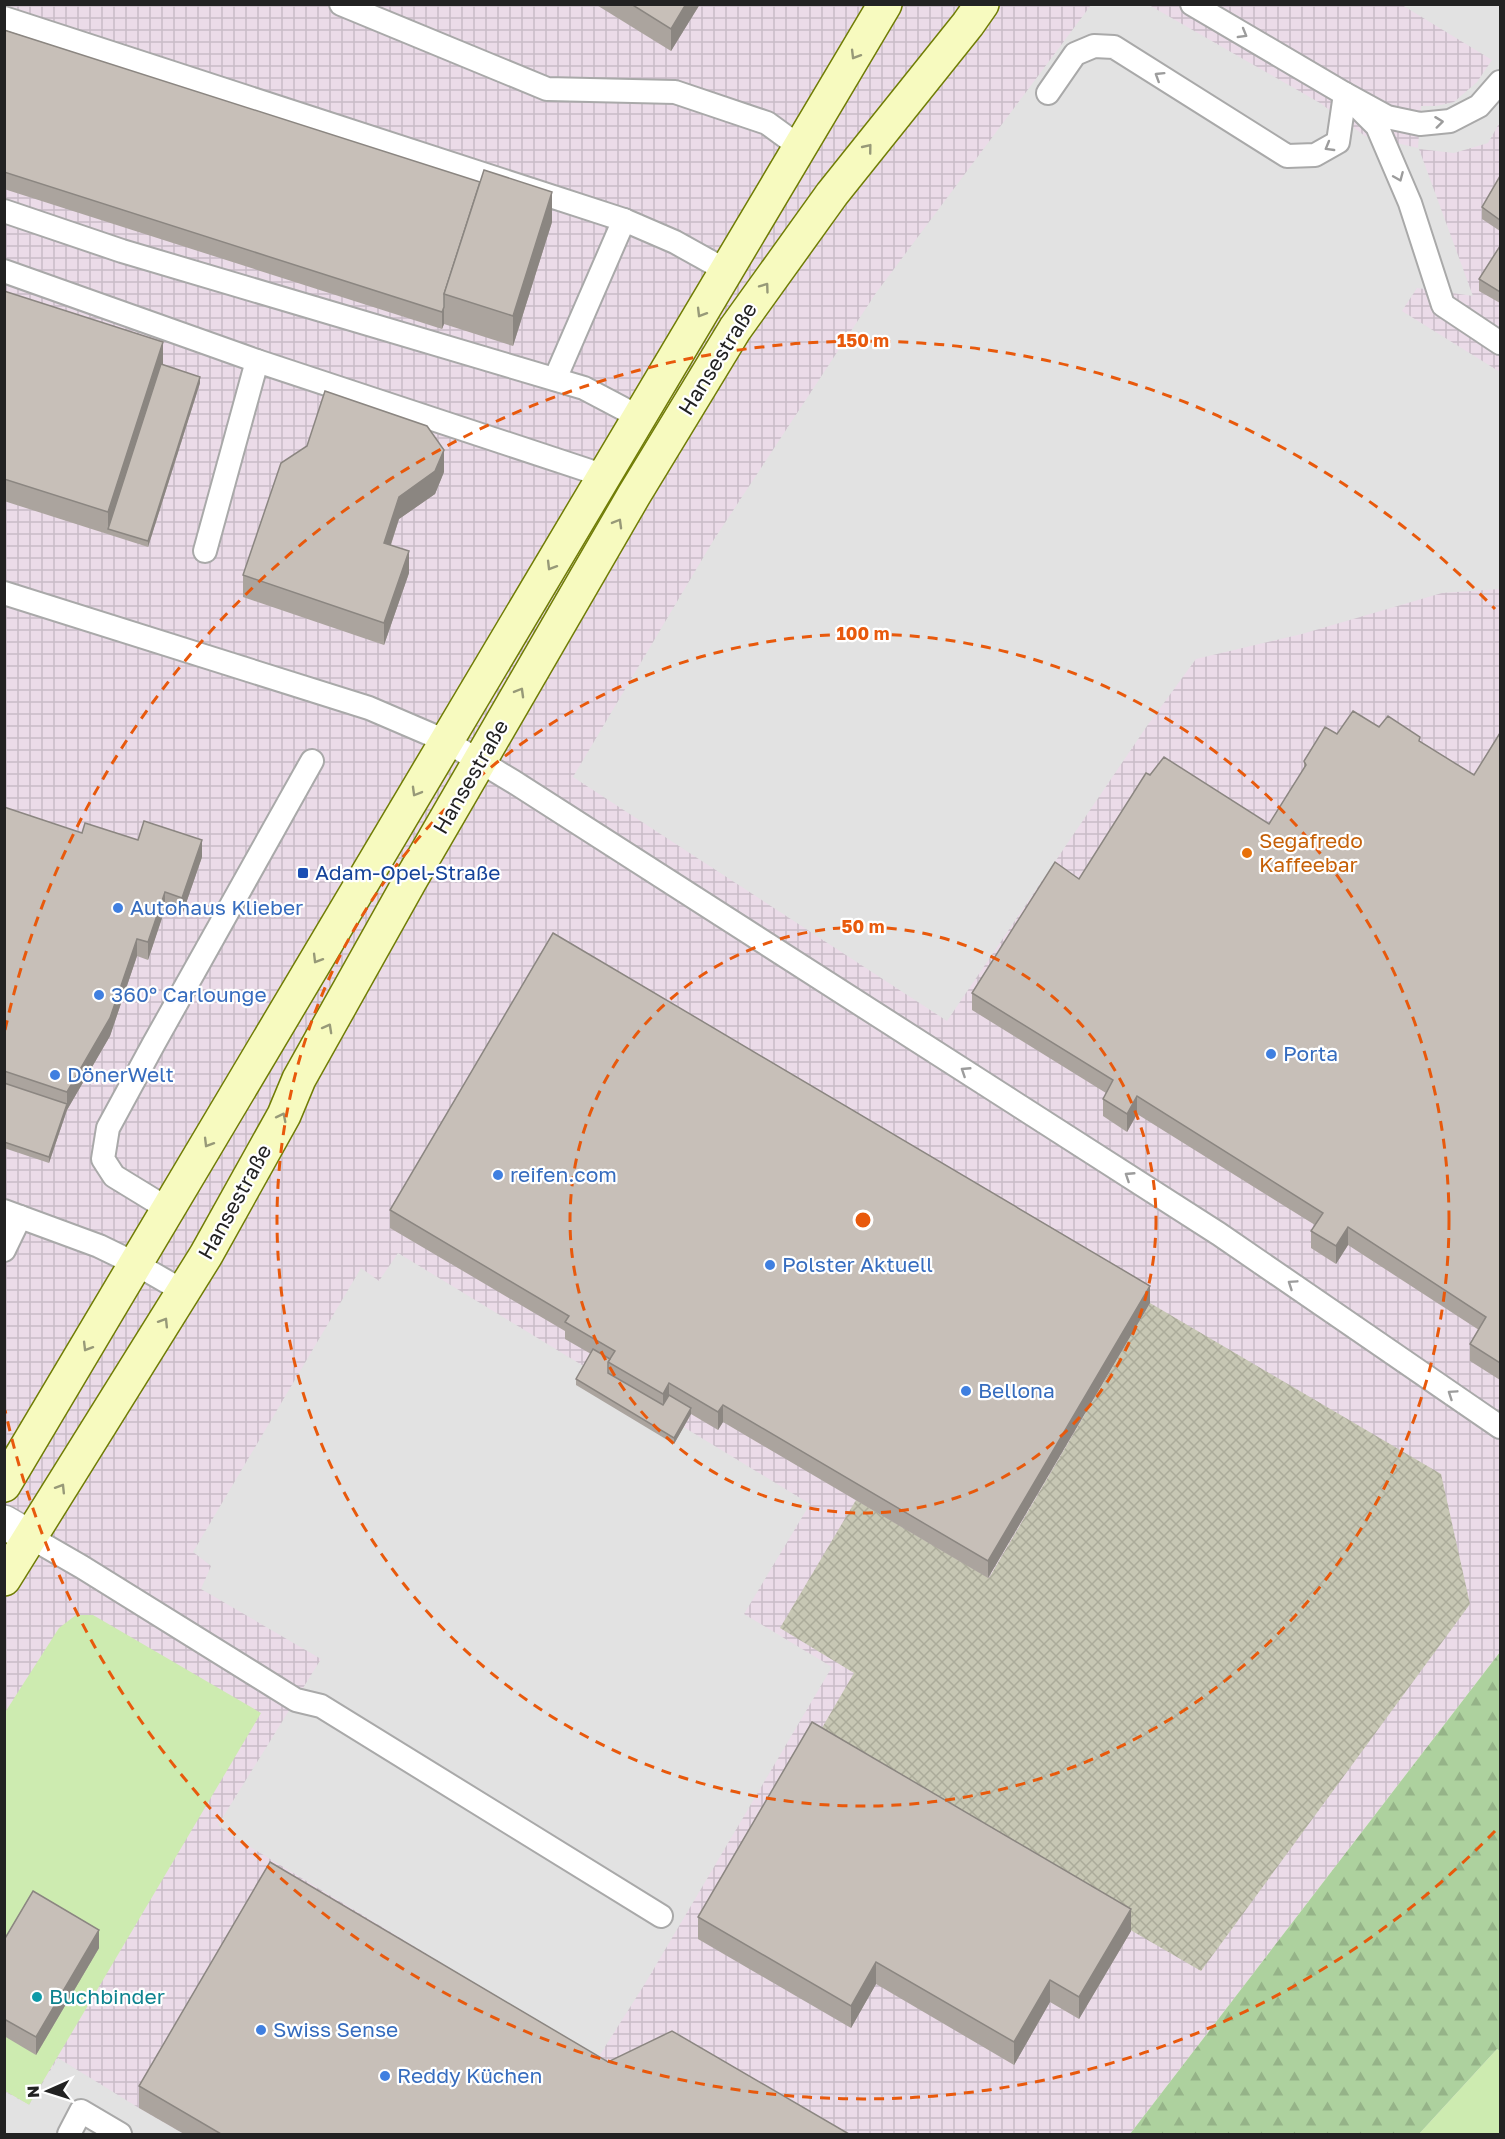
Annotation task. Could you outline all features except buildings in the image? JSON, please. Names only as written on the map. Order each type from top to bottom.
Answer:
[{"type":"main road","name":"Hansestraße","points":[[4,1485],[885,4]]},
{"type":"main road","name":"Hansestraße","points":[[4,1579],[17,1530],[206,1255],[284,1115],[299,1079],[410,881],[634,495],[735,328],[832,194],[982,4]]},
{"type":"lane","points":[[341,4],[547,89],[675,92],[766,123],[800,147]]},
{"type":"lane","points":[[1192,4],[1387,117],[1420,124],[1450,121],[1479,106],[1500,82]]},
{"type":"lane","points":[[4,18],[624,220],[675,242],[727,271]]},
{"type":"lane","points":[[1048,93],[1075,54],[1094,46],[1114,47],[1287,156],[1315,155],[1338,142],[1345,94]]},
{"type":"lane","points":[[1345,94],[1377,126],[1410,203],[1443,305],[1500,343]]},
{"type":"lane","points":[[4,211],[122,251],[584,388],[639,417]]},
{"type":"lane","points":[[555,379],[624,220]]},
{"type":"lane","points":[[4,271],[257,361],[605,476]]},
{"type":"lane","points":[[204,551],[257,361]]},
{"type":"lane","points":[[4,593],[369,708],[446,741],[481,761],[1219,1234],[1500,1427]]},
{"type":"lane","points":[[168,1209],[114,1176],[103,1159],[108,1128],[312,760]]},
{"type":"lane","points":[[4,1250],[12,1214],[99,1246],[183,1291]]},
{"type":"lane","points":[[17,1530],[82,1567],[296,1700],[321,1706],[661,1916]]},
{"type":"lane","points":[[69,2134],[81,2111],[120,2134]]},
{"type":"shaded area","points":[[5,5],[1500,5],[1500,1652],[1130,2134],[5,2134]]},
{"type":"shaded area","points":[[1091,5],[1149,5],[1320,103],[1365,136],[1418,148],[1421,106],[1436,106],[1454,102],[1477,82],[1492,60],[1402,5],[1500,5],[1500,122],[1488,143],[1454,153],[1419,149],[1473,296],[1417,288],[1402,311],[1500,372],[1500,589],[1442,593],[1302,634],[1196,659],[1147,726],[947,1021],[573,777],[713,541],[876,293]]},
{"type":"shaded area","points":[[398,1253],[810,1504],[744,1614],[832,1667],[646,1982],[598,2058],[237,1839],[218,1825],[321,1659],[201,1589],[211,1566],[193,1552],[361,1268],[379,1281]]},
{"type":"shaded area","points":[[1150,1303],[1441,1474],[1470,1604],[1201,1971],[812,1745],[854,1673],[780,1628],[856,1500],[989,1578]]},
{"type":"shaded area","points":[[58,2058],[184,2134],[5,2134],[4,2091],[29,2105]]},
{"type":"green space","points":[[76,1615],[93,1615],[261,1713],[29,2105],[5,2091],[4,1714],[59,1628]]},
{"type":"green space","points":[[1500,1652],[1500,2051],[1497,2049],[1419,2134],[1130,2134]]},
{"type":"green space","points":[[1497,2049],[1500,2051],[1500,2134],[1419,2134]]},
{"type":"place","name":"Segafredo Kaffeebar","points":[[1247,853]]},
{"type":"place","name":"Adam-Opel-Straße","points":[[303,873]]},
{"type":"place","name":"Autohaus Klieber","points":[[118,908]]},
{"type":"place","name":"360° Carlounge","points":[[99,995]]},
{"type":"place","name":"Porta","points":[[1271,1054]]},
{"type":"place","name":"DönerWelt","points":[[55,1075]]},
{"type":"place","name":"reifen.com","points":[[498,1175]]},
{"type":"place","name":"Polster Aktuell","points":[[770,1265]]},
{"type":"place","name":"Bellona","points":[[966,1391]]},
{"type":"place","name":"Buchbinder","points":[[37,1997]]},
{"type":"place","name":"Swiss Sense","points":[[261,2030]]},
{"type":"place","name":"Reddy Küchen","points":[[385,2076]]}]
